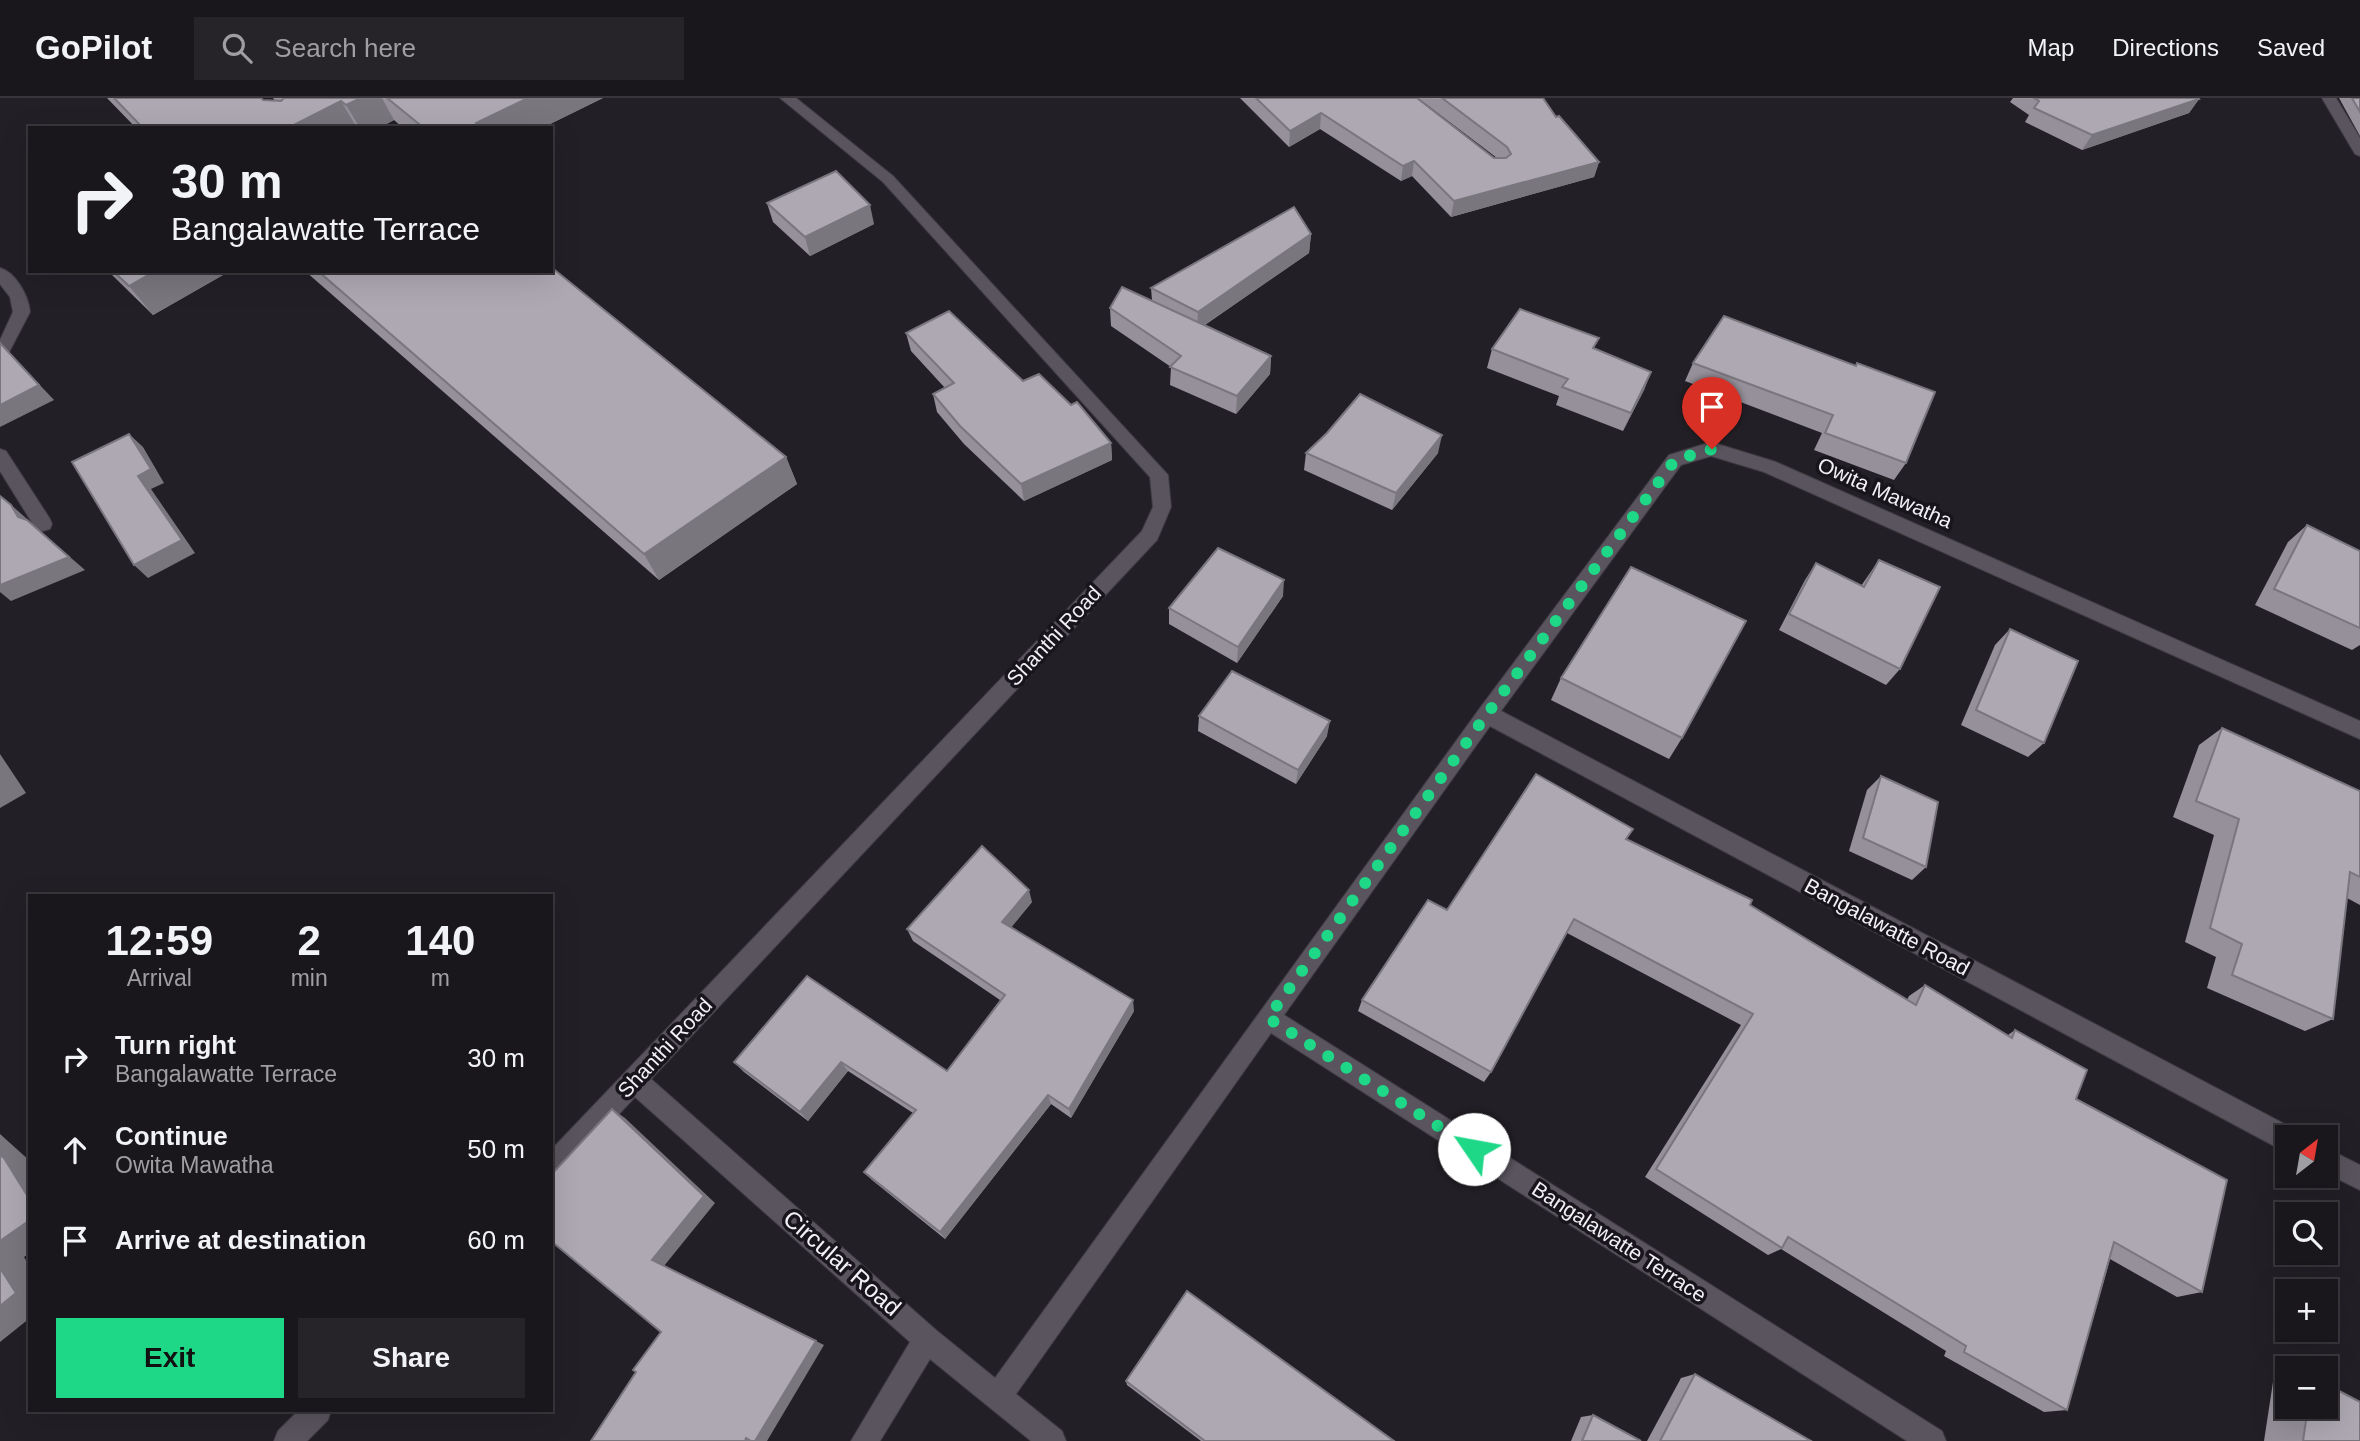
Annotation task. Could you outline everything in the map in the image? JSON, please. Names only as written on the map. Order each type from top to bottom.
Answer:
[{"type":"street","name":"Shanthi Road","points":[[553,1166],[1150,535],[1162,507],[1159,475],[888,179],[787,98]]},
{"type":"street","points":[[2329,98],[2360,151]]},
{"type":"street","points":[[0,273],[21,296],[22,313],[0,354]]},
{"type":"street","name":"Owita Mawatha","points":[[1487,714],[1675,460],[1712,449],[1770,467],[2360,730]]},
{"type":"street","points":[[0,456],[44,524]]},
{"type":"street","points":[[997,1398],[1487,714]]},
{"type":"street","name":"Bangalawatte Road","points":[[1487,714],[2275,1133]]},
{"type":"street","name":"Bangalawatte Terrace","points":[[1268,1018],[1932,1441]]},
{"type":"street","name":"Circular Road","points":[[635,1081],[927,1339],[1052,1441]]},
{"type":"street","points":[[2338,1166],[2360,1178]]},
{"type":"street","points":[[865,1441],[927,1339]]},
{"type":"street","points":[[288,1441],[316,1412]]},
{"type":"building","points":[[114,98],[261,98],[281,101],[284,98],[361,98],[346,105],[341,101],[292,126],[141,126]]},
{"type":"building","points":[[387,98],[528,98],[476,123],[479,126],[422,126]]},
{"type":"building","points":[[1256,98],[1417,98],[1494,158],[1506,158],[1511,154],[1507,147],[1442,98],[1543,98],[1556,117],[1559,116],[1599,162],[1454,201],[1414,161],[1403,166],[1321,113],[1290,131]]},
{"type":"building","points":[[2034,98],[2199,99],[2092,135],[2034,108],[2039,101]]},
{"type":"building","points":[[2352,98],[2360,98],[2360,112]]},
{"type":"building","points":[[836,171],[870,205],[805,237],[767,203]]},
{"type":"building","points":[[1294,207],[1311,234],[1198,312],[1151,288]]},
{"type":"building","points":[[553,269],[786,457],[644,554],[320,273],[553,273]]},
{"type":"building","points":[[115,273],[152,273],[129,286]]},
{"type":"building","points":[[1122,287],[1271,356],[1237,396],[1170,367],[1181,356],[1110,308]]},
{"type":"building","points":[[1520,309],[1599,338],[1593,348],[1651,372],[1631,413],[1562,387],[1568,379],[1492,349]]},
{"type":"building","points":[[949,311],[1023,381],[1039,374],[1071,405],[1077,402],[1111,443],[1021,484],[960,426],[933,394],[954,383],[906,333]]},
{"type":"building","points":[[1724,316],[1856,366],[1857,363],[1935,392],[1906,463],[1825,433],[1833,415],[1693,363]]},
{"type":"building","points":[[0,343],[39,385],[0,405]]},
{"type":"building","points":[[1360,394],[1442,435],[1396,493],[1306,453]]},
{"type":"building","points":[[129,434],[151,469],[138,476],[182,540],[134,565],[72,462]]},
{"type":"building","points":[[0,496],[11,505],[18,517],[27,520],[69,557],[0,585]]},
{"type":"building","points":[[2307,525],[2360,551],[2360,628],[2274,589]]},
{"type":"building","points":[[1218,548],[1284,580],[1238,647],[1169,608]]},
{"type":"building","points":[[1879,560],[1940,587],[1900,669],[1789,614],[1816,563],[1864,587]]},
{"type":"building","points":[[1631,567],[1746,621],[1682,738],[1561,678]]},
{"type":"building","points":[[2010,629],[2078,661],[2044,743],[1976,710]]},
{"type":"building","points":[[1232,671],[1330,721],[1298,770],[1199,716]]},
{"type":"building","points":[[2222,728],[2360,791],[2360,877],[2350,872],[2333,1019],[2232,975],[2242,944],[2210,928],[2239,819],[2196,801]]},
{"type":"building","points":[[1536,774],[1633,829],[1626,839],[1752,900],[1750,905],[1916,1005],[1925,985],[2012,1038],[2015,1030],[2087,1070],[2076,1099],[2227,1180],[2202,1292],[2114,1242],[2067,1410],[1964,1352],[1966,1346],[1788,1237],[1782,1248],[1656,1169],[1753,1014],[1574,919],[1491,1072],[1362,1000],[1428,900],[1447,910]]},
{"type":"building","points":[[1881,776],[1938,802],[1926,867],[1863,838]]},
{"type":"building","points":[[982,846],[1029,890],[1002,922],[1133,1000],[1069,1109],[1048,1095],[940,1232],[864,1172],[916,1110],[841,1062],[800,1112],[734,1062],[807,976],[947,1071],[1005,995],[907,929]]},
{"type":"building","points":[[612,1109],[704,1196],[652,1260],[816,1341],[755,1441],[746,1438],[745,1441],[591,1441],[636,1372],[633,1370],[661,1332],[553,1243],[553,1173]]},
{"type":"building","points":[[0,1155],[28,1197],[28,1221],[0,1241]]},
{"type":"building","points":[[0,1268],[16,1293],[0,1306]]},
{"type":"building","points":[[1187,1291],[1394,1441],[1205,1441],[1126,1381]]},
{"type":"building","points":[[1695,1374],[1811,1441],[1660,1441]]},
{"type":"building","points":[[2338,1390],[2360,1402],[2360,1441],[2303,1441],[2306,1419],[2338,1419]]},
{"type":"building","points":[[1593,1415],[1641,1441],[1582,1441]]},
{"type":"route","points":[[1474,1149],[1268,1018],[1487,714],[1675,460],[1712,449]]}]
